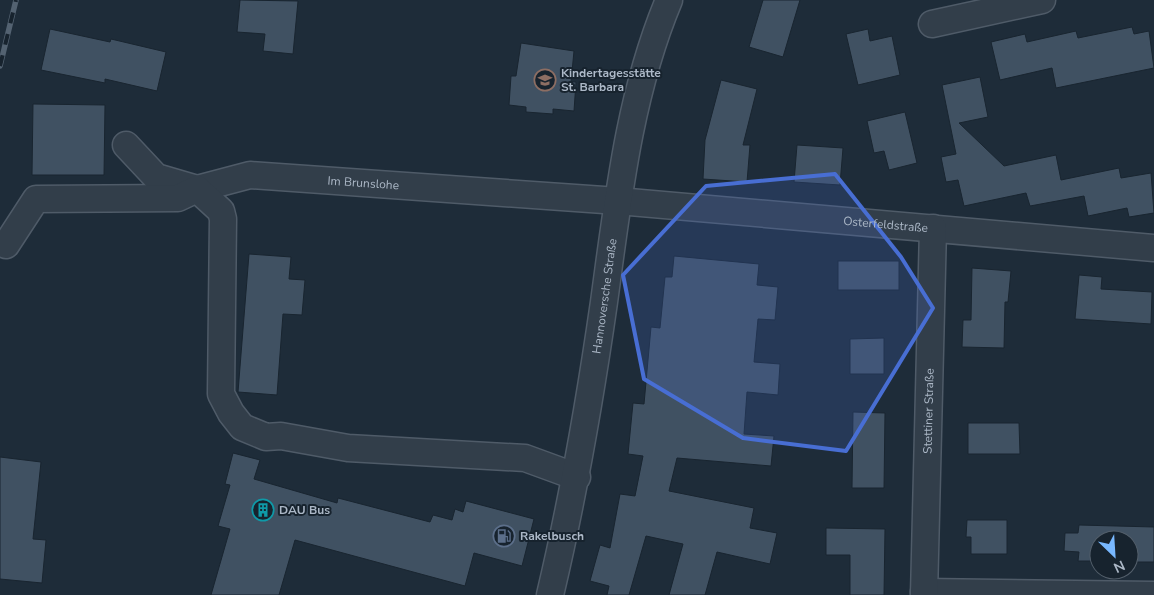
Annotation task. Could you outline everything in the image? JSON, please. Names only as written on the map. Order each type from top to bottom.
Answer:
[{"type":"street","name":"Hannoversche Straße","points":[[550,595],[577,477],[618,201],[637,100],[658,28],[669,0]]},
{"type":"street","points":[[932,24],[1042,0]]},
{"type":"street","points":[[126,146],[156,177],[197,189],[221,212],[223,219],[221,394],[231,413],[242,427],[266,437],[281,436],[348,448],[524,458],[577,477]]},
{"type":"street","name":"Im Brunslohe","points":[[6,245],[36,199],[178,198],[197,189],[250,174],[618,201]]},
{"type":"street","name":"Osterfeldstraße","points":[[618,201],[1154,248]]},
{"type":"street","name":"Stettiner Straße","points":[[924,593],[933,228]]},
{"type":"street","points":[[924,593],[1154,595]]},
{"type":"highlighted area","points":[[835,174],[901,257],[933,308],[846,451],[743,438],[644,379],[623,275],[706,186]]},
{"type":"building","points":[[240,0],[298,1],[293,54],[263,51],[265,34],[237,32]]},
{"type":"building","points":[[763,0],[800,0],[783,57],[749,47]]},
{"type":"building","points":[[1132,27],[1134,34],[1149,31],[1154,68],[1056,88],[1052,68],[1000,80],[991,42],[1025,34],[1027,42],[1076,31],[1078,38]]},
{"type":"building","points":[[50,29],[110,42],[111,39],[166,52],[157,91],[105,79],[105,83],[41,70]]},
{"type":"building","points":[[868,29],[870,41],[892,36],[900,75],[858,85],[846,34]]},
{"type":"building","points":[[521,43],[574,51],[571,82],[576,82],[574,111],[553,109],[553,114],[526,112],[526,107],[509,105],[511,76],[516,76]]},
{"type":"building","points":[[980,77],[988,117],[959,123],[1004,166],[1056,155],[1061,180],[1119,168],[1121,178],[1151,173],[1154,213],[1129,217],[1127,208],[1088,216],[1084,196],[1030,206],[1026,193],[964,206],[958,180],[946,182],[941,157],[956,154],[942,85]]},
{"type":"building","points":[[721,80],[757,89],[743,145],[750,145],[747,182],[703,179],[705,140]]},
{"type":"building","points":[[33,104],[105,105],[104,175],[32,175]]},
{"type":"building","points":[[905,112],[917,163],[889,170],[884,151],[874,153],[867,121]]},
{"type":"building","points":[[797,145],[843,148],[840,185],[794,182]]},
{"type":"building","points":[[249,254],[291,257],[289,279],[305,280],[302,315],[283,314],[277,395],[238,392]]},
{"type":"building","points":[[674,256],[759,264],[757,285],[778,287],[775,320],[758,319],[754,362],[780,364],[778,395],[747,392],[744,434],[774,436],[771,466],[677,458],[669,491],[754,508],[750,528],[777,533],[770,564],[717,552],[705,595],[669,595],[683,544],[646,536],[629,595],[607,595],[609,586],[590,581],[600,545],[610,548],[620,494],[635,496],[643,456],[628,454],[633,403],[644,404],[651,327],[660,328],[665,277],[672,277]]},
{"type":"building","points":[[838,261],[899,261],[899,290],[838,290]]},
{"type":"building","points":[[972,268],[1011,271],[1008,302],[1005,302],[1004,348],[962,347],[963,320],[971,320]]},
{"type":"building","points":[[1079,275],[1102,277],[1101,289],[1152,292],[1151,324],[1075,319]]},
{"type":"building","points":[[884,338],[884,374],[850,374],[850,339]]},
{"type":"building","points":[[853,412],[885,413],[884,488],[852,488]]},
{"type":"building","points":[[968,423],[1019,423],[1020,454],[968,454]]},
{"type":"building","points":[[233,453],[260,460],[254,479],[337,503],[338,498],[430,522],[433,515],[452,520],[455,509],[463,512],[466,501],[534,519],[522,566],[474,553],[465,586],[295,540],[279,595],[211,595],[230,529],[218,526],[230,485],[225,484]]},
{"type":"building","points":[[0,457],[41,462],[33,539],[46,540],[42,583],[0,579]]},
{"type":"building","points":[[967,520],[1007,520],[1007,554],[971,554],[971,537],[966,537]]},
{"type":"building","points":[[1079,525],[1154,527],[1154,562],[1139,562],[1139,530],[1089,530],[1089,561],[1078,561],[1079,552],[1064,551],[1065,533],[1078,533]]},
{"type":"building","points":[[826,528],[885,529],[884,595],[850,595],[850,555],[826,555]]},
{"type":"railway","points":[[0,66],[16,0]]},
{"type":"place","name":"Kindertagesstätte St. Barbara","points":[[545,80]]},
{"type":"place","name":"DAU Bus","points":[[263,510]]},
{"type":"place","name":"Rakelbusch","points":[[504,536]]}]
